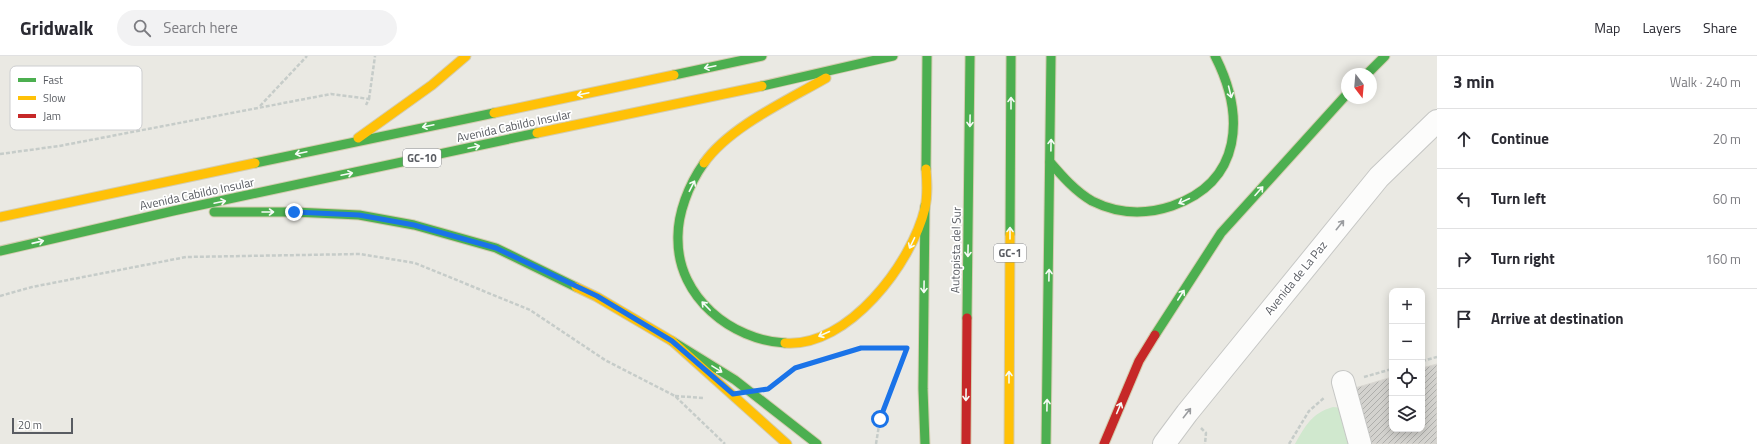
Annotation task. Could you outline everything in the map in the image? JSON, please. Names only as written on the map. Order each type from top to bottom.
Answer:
[{"type":"main road","points":[[352,142],[432,86],[466,56]]},
{"type":"main road","name":"Avenida Cabildo Insular","points":[[0,217],[762,56]]},
{"type":"main road","name":"Avenida Cabildo Insular","points":[[0,251],[173,211],[845,68],[893,56]]},
{"type":"main road","points":[[925,444],[923,389],[927,56]]},
{"type":"main road","name":"Autopista del Sur","points":[[966,444],[970,56]]},
{"type":"main road","points":[[1046,444],[1051,56]]},
{"type":"main road","points":[[1050,162],[1076,188],[1092,200],[1115,210],[1136,213],[1160,210],[1183,202],[1198,193],[1217,176],[1229,157],[1235,129],[1230,92],[1224,72],[1215,56]]},
{"type":"main road","points":[[1373,68],[1385,56]]},
{"type":"main road","name":"GC-1","points":[[1009,444],[1011,59]]},
{"type":"main road","points":[[845,68],[745,126],[708,156],[690,188],[681,215],[678,233],[679,254],[696,295],[728,326],[760,339],[789,344],[804,342],[824,335],[848,321],[869,302],[896,272],[913,241],[925,206]]},
{"type":"main road","points":[[1104,444],[1139,361],[1221,233],[1341,101]]},
{"type":"main road","points":[[173,211],[294,212],[359,215],[414,225],[496,248],[597,296],[672,341],[735,380],[817,444]]},
{"type":"main road","points":[[672,341],[733,394],[787,444]]},
{"type":"street","name":"Avenida de La Paz","points":[[1164,444],[1187,413],[1379,177],[1437,121]]},
{"type":"street","points":[[1343,382],[1360,444]]},
{"type":"path","points":[[260,107],[307,56]]},
{"type":"path","points":[[366,106],[369,99],[375,56]]},
{"type":"path","points":[[0,154],[60,146],[331,94],[369,99]]},
{"type":"path","points":[[0,296],[32,287],[186,257],[360,254],[415,263],[530,310],[605,360],[675,396],[725,444]]},
{"type":"path","points":[[824,359],[861,348],[907,348]]},
{"type":"path","points":[[1425,360],[1437,357]]},
{"type":"path","points":[[876,444],[880,419],[902,362]]},
{"type":"path","points":[[750,391],[768,389],[795,368],[810,363]]},
{"type":"path","points":[[675,396],[719,399],[733,394]]},
{"type":"green space","points":[[1333,407],[1343,408],[1355,444],[1295,444],[1302,431],[1314,417]]},
{"type":"building","points":[[1437,364],[1437,444],[1370,444],[1355,388],[1389,378],[1389,432],[1425,432],[1425,367]]},
{"type":"traffic: fast","points":[[674,75],[762,56]]},
{"type":"traffic: fast","points":[[762,86],[893,56]]},
{"type":"traffic: fast","points":[[926,169],[927,56]]},
{"type":"traffic: fast","points":[[967,318],[970,56]]},
{"type":"traffic: fast","points":[[1010,234],[1011,56]]},
{"type":"traffic: fast","points":[[1046,444],[1051,56]]},
{"type":"traffic: fast","points":[[1050,162],[1080,193],[1092,201],[1112,209],[1132,212],[1152,211],[1172,206],[1195,195],[1213,180],[1225,163],[1231,144],[1233,123],[1231,101],[1225,78],[1215,56]]},
{"type":"traffic: fast","points":[[1373,68],[1385,56]]},
{"type":"traffic: fast","points":[[1155,335],[1221,233],[1341,101]]},
{"type":"traffic: fast","points":[[255,163],[494,113]]},
{"type":"traffic: fast","points":[[0,251],[173,211],[537,133]]},
{"type":"traffic: fast","points":[[704,163],[693,180],[685,200],[678,230],[680,261],[687,280],[698,297],[711,312],[727,324],[746,334],[765,340],[785,343]]},
{"type":"traffic: fast","points":[[925,206],[923,389],[925,444]]},
{"type":"traffic: fast","points":[[214,212],[294,212],[359,215],[414,225],[496,248],[576,287]]},
{"type":"traffic: fast","points":[[672,341],[735,380],[817,444]]},
{"type":"traffic: slow","points":[[358,138],[432,85],[466,56]]},
{"type":"traffic: slow","points":[[494,113],[674,75]]},
{"type":"traffic: slow","points":[[704,163],[715,150],[744,126],[777,105],[826,78]]},
{"type":"traffic: slow","points":[[537,133],[762,86]]},
{"type":"traffic: slow","points":[[0,217],[255,163]]},
{"type":"traffic: slow","points":[[785,343],[809,341],[832,332],[854,317],[874,298],[892,276],[918,230],[925,208],[927,193],[926,169]]},
{"type":"traffic: slow","points":[[1009,444],[1010,234]]},
{"type":"traffic: slow","points":[[576,287],[597,297],[672,341],[787,444]]},
{"type":"traffic: jam","points":[[966,444],[967,318]]},
{"type":"traffic: jam","points":[[1104,444],[1139,361],[1155,335]]},
{"type":"route","points":[[294,212],[359,215],[414,225],[496,248],[597,296],[672,341],[733,394],[768,389],[795,368],[861,348],[907,348],[880,419]]}]
